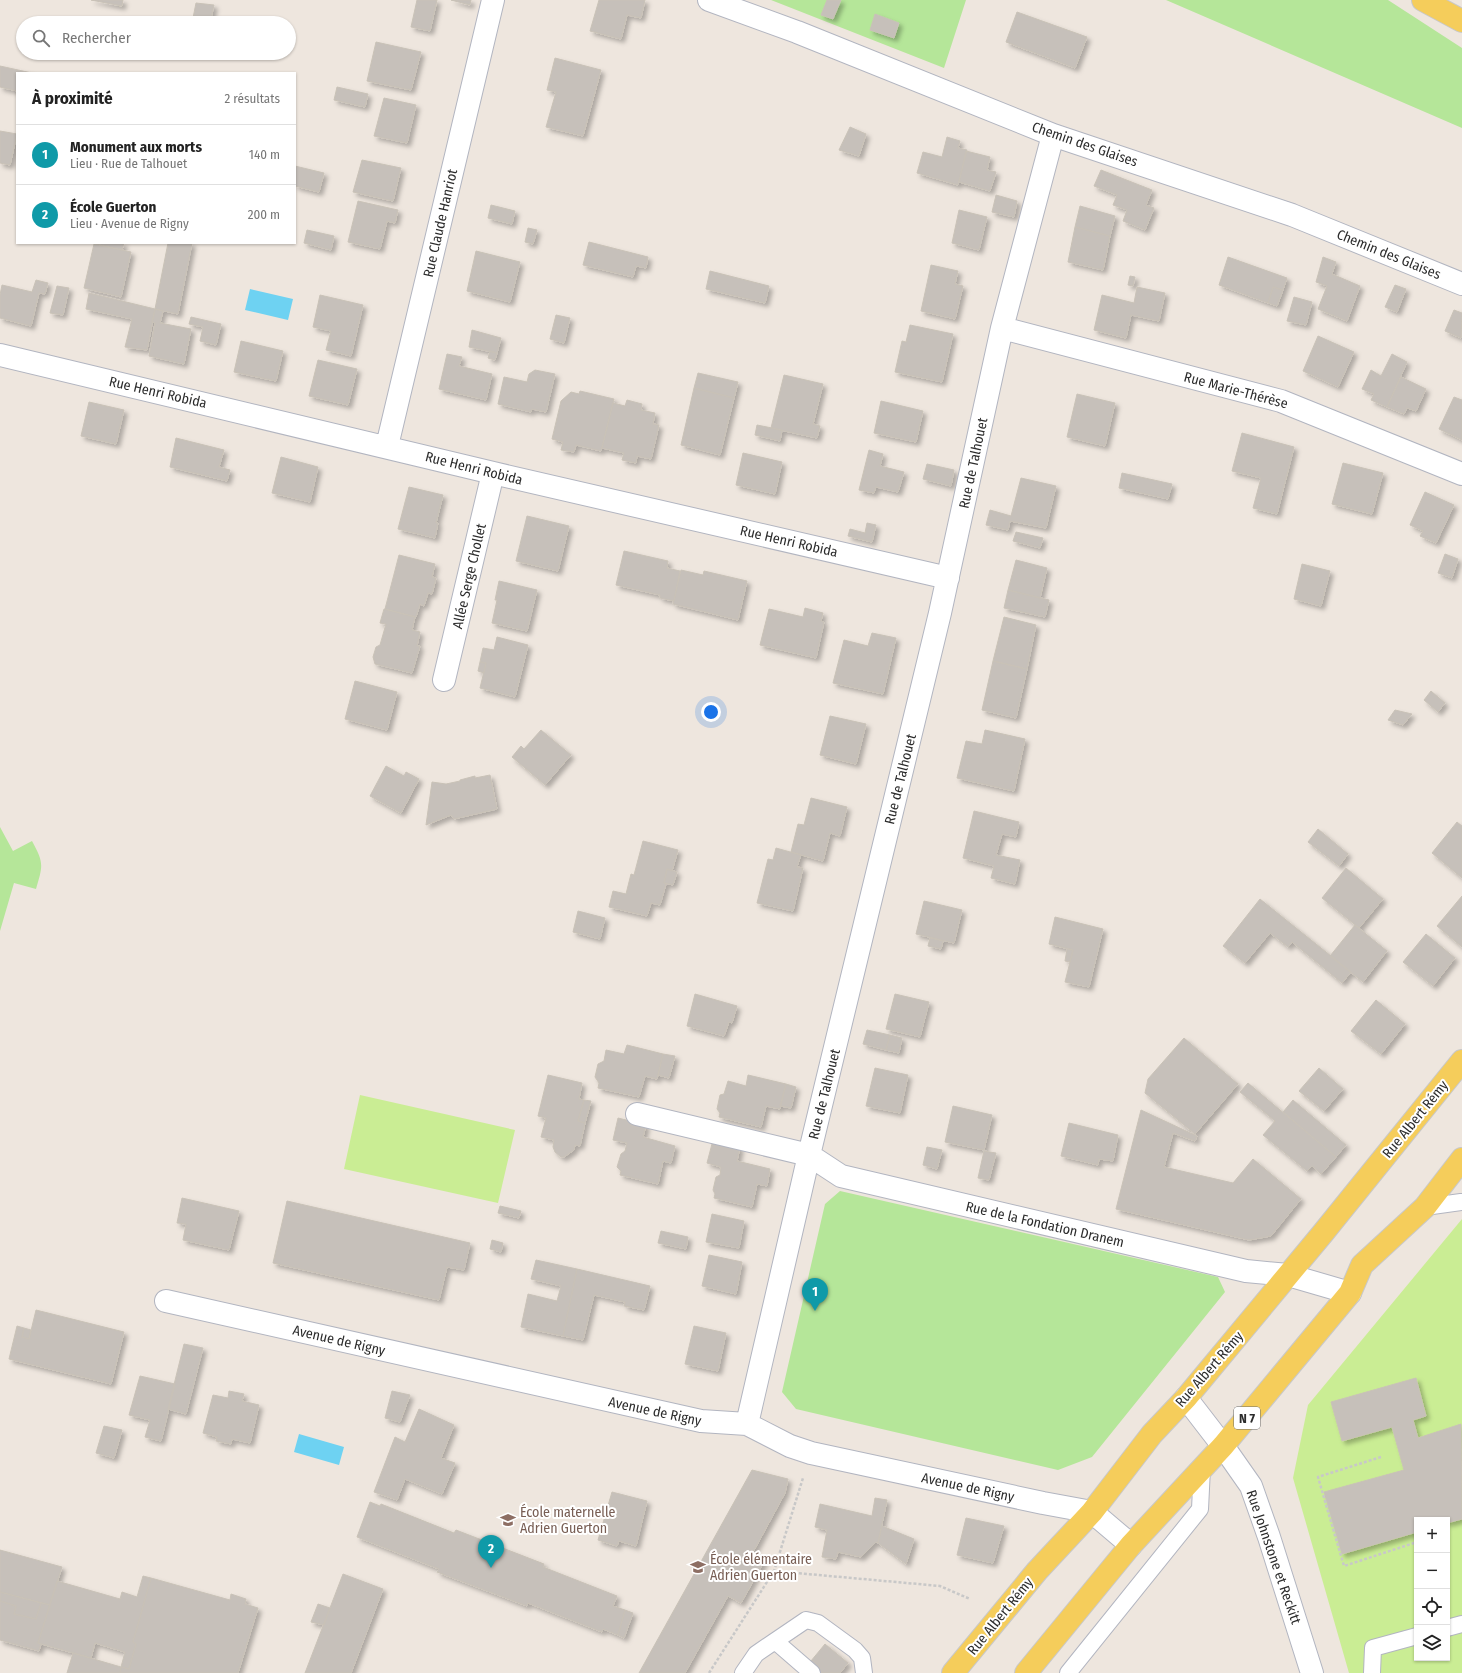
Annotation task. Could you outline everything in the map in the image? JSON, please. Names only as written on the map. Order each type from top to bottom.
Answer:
[{"type":"main road","points":[[1423,0],[1462,21]]},
{"type":"main road","name":"Rue Albert Rémy","points":[[953,1673],[1037,1571],[1092,1512],[1152,1434],[1186,1398],[1462,1061]]},
{"type":"main road","name":"N 7","points":[[1026,1673],[1131,1544],[1223,1446],[1350,1293],[1362,1265],[1425,1208],[1462,1159]]},
{"type":"street","name":"Rue Claude Hanriot","points":[[387,446],[493,0]]},
{"type":"street","name":"Chemin des Glaises","points":[[708,0],[797,32],[1053,135],[1292,215],[1462,284]]},
{"type":"street","name":"Rue de Talhouet","points":[[747,1424],[809,1155],[948,578],[1002,328],[1053,135]]},
{"type":"street","name":"Rue Marie-Thérèse","points":[[1002,328],[1281,401],[1462,474]]},
{"type":"street","name":"Rue Henri Robida","points":[[0,355],[387,446],[493,473],[948,578]]},
{"type":"street","name":"Allée Serge Chollet","points":[[444,680],[493,473]]},
{"type":"street","name":"Rue de la Fondation Dranem","points":[[637,1114],[809,1155],[841,1176],[1246,1271],[1288,1275],[1350,1293]]},
{"type":"street","name":"Avenue de Rigny","points":[[166,1301],[700,1421],[747,1424],[790,1446],[811,1453],[1092,1512],[1131,1544]]},
{"type":"street","name":"Rue Johnstone et Reckitt","points":[[1186,1398],[1223,1446],[1251,1486],[1269,1537],[1312,1673]]},
{"type":"lane","points":[[1425,1208],[1461,1202]]},
{"type":"lane","points":[[1068,1673],[1200,1509],[1202,1468]]},
{"type":"lane","points":[[743,1673],[756,1654],[806,1620],[818,1623],[855,1650],[862,1658],[864,1673]]},
{"type":"lane","points":[[1450,1627],[1462,1624]]},
{"type":"lane","points":[[1372,1673],[1373,1648],[1414,1637]]},
{"type":"lane","points":[[775,1641],[812,1673]]},
{"type":"path","points":[[709,1673],[774,1570],[811,1453]]},
{"type":"path","points":[[1381,1456],[1318,1477],[1344,1566],[1414,1543]]},
{"type":"path","points":[[774,1570],[940,1586],[970,1599]]},
{"type":"green space","points":[[771,0],[966,0],[944,68]]},
{"type":"green space","points":[[1166,0],[1388,0],[1462,48],[1462,128]]},
{"type":"green space","points":[[0,827],[13,851],[32,841],[39,854],[41,869],[36,889],[14,883],[0,931]]},
{"type":"green space","points":[[360,1095],[515,1130],[498,1203],[344,1169]]},
{"type":"green space","points":[[840,1191],[1218,1277],[1225,1292],[1092,1457],[1058,1470],[796,1409],[782,1392],[825,1204]]},
{"type":"green space","points":[[1462,1219],[1462,1673],[1349,1673],[1293,1478],[1308,1405]]},
{"type":"water","points":[[250,289],[293,299],[288,320],[245,310]]},
{"type":"water","points":[[299,1434],[344,1447],[339,1465],[294,1452]]},
{"type":"building","points":[[91,0],[123,0],[122,6]]},
{"type":"building","points":[[417,0],[437,0],[430,31],[411,27]]},
{"type":"building","points":[[451,0],[471,0],[470,5]]},
{"type":"building","points":[[599,0],[645,0],[641,18],[627,15],[621,39],[590,31]]},
{"type":"building","points":[[827,0],[841,0],[833,19],[821,15]]},
{"type":"building","points":[[196,3],[214,5],[212,16],[193,16]]},
{"type":"building","points":[[1017,12],[1087,37],[1075,68],[1006,42]]},
{"type":"building","points":[[875,14],[899,23],[894,38],[870,30]]},
{"type":"building","points":[[376,42],[421,52],[411,90],[367,81]]},
{"type":"building","points":[[555,58],[601,70],[583,136],[546,127],[556,92],[547,90]]},
{"type":"building","points":[[0,66],[27,72],[16,72],[16,91],[0,87]]},
{"type":"building","points":[[337,87],[368,94],[365,107],[334,100]]},
{"type":"building","points":[[384,98],[416,105],[407,143],[374,136]]},
{"type":"building","points":[[850,127],[866,134],[859,156],[839,150]]},
{"type":"building","points":[[0,131],[16,134],[10,165],[0,163]]},
{"type":"building","points":[[947,137],[960,141],[958,148],[967,150],[958,185],[917,173],[923,152],[942,157]]},
{"type":"building","points":[[966,151],[990,157],[987,170],[996,172],[990,191],[959,182]]},
{"type":"building","points":[[362,160],[401,168],[393,201],[353,192]]},
{"type":"building","points":[[296,166],[324,173],[319,192],[296,186]]},
{"type":"building","points":[[1101,170],[1152,190],[1146,205],[1154,208],[1145,230],[1123,221],[1127,210],[1113,205],[1117,195],[1094,186]]},
{"type":"building","points":[[996,195],[1017,201],[1014,217],[992,212]]},
{"type":"building","points":[[358,201],[398,210],[395,223],[387,221],[380,249],[348,242]]},
{"type":"building","points":[[491,205],[515,211],[512,224],[488,218]]},
{"type":"building","points":[[1080,206],[1115,216],[1110,236],[1075,227]]},
{"type":"building","points":[[959,210],[987,217],[979,250],[952,243]]},
{"type":"building","points":[[1075,227],[1110,236],[1103,270],[1068,262]]},
{"type":"building","points":[[528,228],[537,230],[533,244],[525,242]]},
{"type":"building","points":[[307,230],[334,236],[331,250],[304,243]]},
{"type":"building","points":[[589,242],[648,257],[646,268],[636,266],[633,277],[583,265]]},
{"type":"building","points":[[94,244],[131,252],[121,297],[84,288]]},
{"type":"building","points":[[96,244],[124,244],[122,250]]},
{"type":"building","points":[[168,244],[192,244],[178,314],[155,309]]},
{"type":"building","points":[[476,251],[520,262],[510,302],[467,291]]},
{"type":"building","points":[[1228,257],[1287,278],[1283,290],[1273,287],[1268,303],[1219,285]]},
{"type":"building","points":[[1323,257],[1336,262],[1332,274],[1360,286],[1347,321],[1318,309],[1327,286],[1316,282]]},
{"type":"building","points":[[931,265],[958,271],[955,284],[963,286],[955,319],[921,311]]},
{"type":"building","points":[[710,271],[769,286],[765,303],[706,289]]},
{"type":"building","points":[[1130,276],[1135,277],[1133,286],[1128,285]]},
{"type":"building","points":[[36,280],[48,283],[45,294],[39,293],[31,326],[0,318],[0,295],[2,285],[32,292]]},
{"type":"building","points":[[1395,285],[1406,289],[1397,312],[1385,307]]},
{"type":"building","points":[[57,286],[69,288],[63,315],[50,313]]},
{"type":"building","points":[[1137,287],[1165,293],[1159,321],[1131,315],[1126,338],[1094,330],[1102,295],[1134,303]]},
{"type":"building","points":[[1273,287],[1283,290],[1277,306],[1268,303]]},
{"type":"building","points":[[89,293],[155,309],[147,350],[125,347],[132,319],[86,309]]},
{"type":"building","points":[[320,295],[363,305],[351,356],[326,350],[331,331],[313,327]]},
{"type":"building","points":[[1294,297],[1312,302],[1306,325],[1287,321]]},
{"type":"building","points":[[155,309],[163,311],[160,323],[191,329],[184,364],[149,356],[155,323],[152,322]]},
{"type":"building","points":[[1454,310],[1462,313],[1461,338],[1445,331]]},
{"type":"building","points":[[556,315],[570,318],[564,343],[550,339]]},
{"type":"building","points":[[191,317],[221,324],[216,345],[200,341],[203,327],[189,324]]},
{"type":"building","points":[[910,325],[953,334],[942,382],[895,372],[902,341],[906,342]]},
{"type":"building","points":[[472,330],[501,338],[497,353],[469,347]]},
{"type":"building","points":[[1318,336],[1354,352],[1338,387],[1303,371]]},
{"type":"building","points":[[241,341],[283,351],[276,381],[234,372]]},
{"type":"building","points":[[490,351],[497,353],[495,360],[488,358]]},
{"type":"building","points":[[447,354],[462,357],[459,366],[492,374],[486,400],[439,389]]},
{"type":"building","points":[[1392,354],[1407,362],[1387,407],[1371,400],[1374,394],[1362,389],[1371,370],[1381,376]]},
{"type":"building","points":[[318,360],[357,369],[348,405],[309,396]]},
{"type":"building","points":[[535,370],[555,374],[546,412],[532,409],[531,412],[498,404],[504,377],[527,382],[529,374]]},
{"type":"building","points":[[698,373],[738,382],[734,398],[694,388]]},
{"type":"building","points":[[784,375],[823,384],[813,424],[820,426],[817,438],[771,428]]},
{"type":"building","points":[[1401,377],[1426,389],[1416,411],[1407,408],[1404,414],[1387,407]]},
{"type":"building","points":[[694,388],[734,398],[720,455],[681,445]]},
{"type":"building","points":[[580,391],[614,399],[601,451],[576,445],[574,452],[561,450],[563,442],[552,439],[561,401],[571,392],[579,394]]},
{"type":"building","points":[[1077,394],[1115,403],[1105,446],[1067,437]]},
{"type":"building","points":[[1454,397],[1462,400],[1462,440],[1439,429]]},
{"type":"building","points":[[627,400],[642,404],[641,410],[655,413],[653,424],[659,425],[651,459],[637,456],[636,463],[622,460],[624,453],[602,448],[613,403],[625,406]]},
{"type":"building","points":[[881,401],[923,411],[916,442],[874,433]]},
{"type":"building","points":[[89,402],[124,410],[116,444],[81,436]]},
{"type":"building","points":[[757,425],[782,430],[780,441],[755,435]]},
{"type":"building","points":[[1242,433],[1294,447],[1277,514],[1253,508],[1261,478],[1232,471]]},
{"type":"building","points":[[176,438],[224,450],[219,467],[230,470],[227,481],[170,467]]},
{"type":"building","points":[[869,450],[883,454],[880,466],[904,472],[898,492],[876,487],[874,493],[859,490]]},
{"type":"building","points":[[743,453],[782,462],[775,494],[736,485]]},
{"type":"building","points":[[281,457],[318,467],[310,502],[272,493]]},
{"type":"building","points":[[1343,463],[1383,473],[1372,514],[1332,504]]},
{"type":"building","points":[[927,464],[954,470],[951,486],[923,479]]},
{"type":"building","points":[[1122,473],[1172,484],[1168,499],[1119,488]]},
{"type":"building","points":[[1021,478],[1056,486],[1046,528],[1010,521],[1008,530],[986,525],[990,510],[1011,516]]},
{"type":"building","points":[[409,487],[443,495],[436,523],[438,523],[435,538],[398,529]]},
{"type":"building","points":[[1425,492],[1454,505],[1436,543],[1420,536],[1423,531],[1410,525]]},
{"type":"building","points":[[527,516],[569,526],[558,571],[516,561]]},
{"type":"building","points":[[867,523],[876,525],[872,542],[848,536],[850,529],[865,533]]},
{"type":"building","points":[[1016,532],[1043,538],[1040,548],[1013,541]]},
{"type":"building","points":[[624,551],[668,561],[667,568],[680,571],[674,601],[660,598],[660,595],[616,585]]},
{"type":"building","points":[[1445,554],[1458,559],[1452,578],[1438,573]]},
{"type":"building","points":[[399,555],[435,564],[432,577],[436,578],[432,594],[428,593],[424,606],[420,604],[416,617],[385,609]]},
{"type":"building","points":[[1016,560],[1047,568],[1040,598],[1008,590]]},
{"type":"building","points":[[1302,564],[1330,571],[1321,606],[1294,599]]},
{"type":"building","points":[[681,570],[703,575],[704,571],[747,581],[738,620],[673,604]]},
{"type":"building","points":[[499,581],[537,590],[527,631],[492,623]]},
{"type":"building","points":[[1008,590],[1049,600],[1045,617],[1004,608]]},
{"type":"building","points":[[805,608],[823,613],[821,621],[824,622],[816,658],[760,645],[769,609],[803,617]]},
{"type":"building","points":[[384,609],[415,617],[412,630],[420,632],[417,646],[420,646],[412,673],[375,664],[373,657],[376,647],[380,645],[386,624],[380,623]]},
{"type":"building","points":[[1004,617],[1036,625],[1027,669],[993,661]]},
{"type":"building","points":[[872,633],[896,638],[883,694],[833,683],[844,640],[868,646]]},
{"type":"building","points":[[497,637],[528,645],[515,697],[480,688],[486,663],[480,662],[483,648],[494,650]]},
{"type":"building","points":[[993,661],[1027,669],[1016,718],[982,710]]},
{"type":"building","points":[[480,662],[486,663],[484,673],[478,671]]},
{"type":"building","points":[[355,681],[397,692],[387,730],[345,719]]},
{"type":"building","points":[[1431,691],[1445,703],[1438,712],[1424,700]]},
{"type":"building","points":[[1395,710],[1412,714],[1403,725],[1388,720]]},
{"type":"building","points":[[830,716],[866,724],[856,764],[820,755]]},
{"type":"building","points":[[541,730],[571,755],[545,785],[512,757],[521,746],[524,749]]},
{"type":"building","points":[[985,730],[1025,739],[1014,791],[957,778],[966,741],[982,744]]},
{"type":"building","points":[[386,766],[404,776],[406,772],[419,779],[401,813],[370,796]]},
{"type":"building","points":[[490,775],[497,809],[454,819],[451,815],[426,825],[432,782],[446,784],[475,776],[475,778]]},
{"type":"building","points":[[811,798],[847,807],[840,836],[830,833],[823,861],[791,852],[798,824],[804,825]]},
{"type":"building","points":[[974,811],[1019,822],[1016,837],[1002,834],[996,855],[1020,860],[1015,884],[991,878],[994,866],[963,858]]},
{"type":"building","points":[[1457,822],[1462,826],[1462,878],[1432,853]]},
{"type":"building","points":[[1318,829],[1348,854],[1339,866],[1308,842]]},
{"type":"building","points":[[643,841],[678,850],[672,871],[667,869],[664,883],[666,884],[660,905],[651,903],[647,916],[609,907],[613,891],[626,894],[631,874],[634,875]]},
{"type":"building","points":[[776,848],[801,855],[797,867],[803,868],[793,911],[757,903],[768,859],[773,860]]},
{"type":"building","points":[[1346,868],[1383,899],[1359,928],[1322,898]]},
{"type":"building","points":[[667,869],[677,872],[673,885],[664,883]]},
{"type":"building","points":[[1462,896],[1462,947],[1437,926]]},
{"type":"building","points":[[1260,899],[1351,972],[1342,983],[1292,942],[1288,947],[1270,933],[1245,963],[1223,946]]},
{"type":"building","points":[[924,901],[962,910],[954,943],[916,934]]},
{"type":"building","points":[[578,911],[605,918],[600,939],[573,932]]},
{"type":"building","points":[[1055,917],[1103,929],[1089,987],[1065,982],[1073,950],[1049,944]]},
{"type":"building","points":[[1355,925],[1387,951],[1363,982],[1330,956]]},
{"type":"building","points":[[1426,934],[1455,958],[1433,986],[1403,962]]},
{"type":"building","points":[[930,938],[943,941],[941,949],[928,946]]},
{"type":"building","points":[[1067,949],[1073,950],[1070,962],[1065,961]]},
{"type":"building","points":[[695,994],[737,1006],[732,1023],[729,1022],[724,1036],[687,1026]]},
{"type":"building","points":[[895,994],[929,1002],[920,1037],[886,1029]]},
{"type":"building","points":[[1376,1000],[1405,1024],[1381,1054],[1351,1031]]},
{"type":"building","points":[[867,1030],[890,1035],[886,1050],[863,1044]]},
{"type":"building","points":[[890,1035],[902,1038],[899,1053],[886,1050]]},
{"type":"building","points":[[1184,1038],[1238,1084],[1195,1134],[1145,1093],[1148,1079]]},
{"type":"building","points":[[627,1045],[663,1054],[657,1079],[645,1076],[639,1097],[598,1088],[599,1083],[595,1077],[598,1064],[604,1061],[606,1050],[624,1054]]},
{"type":"building","points":[[663,1054],[675,1056],[669,1078],[658,1075]]},
{"type":"building","points":[[875,1068],[908,1075],[900,1113],[866,1106]]},
{"type":"building","points":[[1319,1068],[1343,1089],[1324,1111],[1299,1091]]},
{"type":"building","points":[[548,1075],[582,1083],[579,1099],[584,1100],[578,1121],[585,1123],[580,1146],[575,1145],[574,1150],[564,1157],[561,1157],[555,1152],[553,1147],[554,1140],[541,1137],[546,1118],[538,1116]]},
{"type":"building","points":[[748,1075],[786,1084],[780,1109],[766,1106],[761,1127],[719,1117],[720,1113],[717,1109],[720,1095],[724,1094],[728,1081],[746,1086]]},
{"type":"building","points":[[1248,1083],[1336,1157],[1321,1174],[1312,1166],[1307,1171],[1263,1135],[1275,1121],[1240,1092]]},
{"type":"building","points":[[786,1084],[796,1087],[791,1108],[780,1106]]},
{"type":"building","points":[[584,1100],[591,1101],[585,1123],[578,1121]]},
{"type":"building","points":[[1293,1100],[1346,1145],[1336,1157],[1283,1112]]},
{"type":"building","points":[[953,1106],[992,1115],[984,1150],[945,1142]]},
{"type":"building","points":[[1141,1110],[1197,1136],[1195,1141],[1173,1133],[1164,1167],[1233,1183],[1253,1159],[1301,1199],[1271,1236],[1249,1240],[1116,1209]]},
{"type":"building","points":[[618,1118],[646,1125],[643,1137],[675,1146],[671,1163],[663,1161],[658,1184],[620,1175],[621,1171],[617,1167],[621,1154],[625,1151],[627,1143],[613,1140]]},
{"type":"building","points":[[1069,1123],[1118,1135],[1113,1161],[1099,1159],[1098,1165],[1061,1156]]},
{"type":"building","points":[[713,1140],[740,1147],[737,1161],[770,1169],[767,1186],[757,1184],[752,1207],[714,1198],[715,1194],[713,1190],[716,1177],[720,1175],[721,1167],[707,1163]]},
{"type":"building","points":[[927,1147],[942,1150],[937,1169],[923,1165]]},
{"type":"building","points":[[984,1151],[996,1153],[989,1180],[978,1178]]},
{"type":"building","points":[[182,1198],[239,1211],[229,1250],[183,1240],[186,1224],[177,1223]]},
{"type":"building","points":[[287,1201],[470,1243],[464,1270],[447,1267],[439,1300],[273,1263]]},
{"type":"building","points":[[500,1206],[521,1211],[519,1218],[498,1213]]},
{"type":"building","points":[[712,1214],[744,1221],[739,1248],[706,1242]]},
{"type":"building","points":[[661,1231],[688,1237],[686,1249],[658,1243]]},
{"type":"building","points":[[492,1240],[503,1243],[501,1252],[490,1249]]},
{"type":"building","points":[[709,1255],[742,1262],[736,1294],[702,1286]]},
{"type":"building","points":[[536,1260],[577,1269],[563,1336],[521,1327],[528,1294],[557,1301],[561,1286],[531,1279]]},
{"type":"building","points":[[577,1269],[650,1286],[644,1310],[624,1306],[625,1302],[594,1295],[583,1340],[563,1336]]},
{"type":"building","points":[[36,1310],[124,1332],[111,1384],[9,1359],[17,1326],[24,1328],[22,1337],[29,1339]]},
{"type":"building","points":[[694,1326],[726,1333],[718,1371],[685,1364]]},
{"type":"building","points":[[24,1328],[31,1330],[29,1339],[22,1337]]},
{"type":"building","points":[[184,1344],[203,1348],[186,1414],[168,1409]]},
{"type":"building","points":[[140,1376],[175,1384],[161,1441],[145,1437],[150,1420],[129,1415]]},
{"type":"building","points":[[1416,1378],[1426,1416],[1413,1420],[1418,1438],[1461,1424],[1462,1519],[1450,1522],[1450,1517],[1414,1517],[1414,1533],[1342,1554],[1324,1492],[1404,1470],[1392,1427],[1342,1441],[1331,1402]]},
{"type":"building","points":[[229,1391],[244,1394],[242,1401],[259,1405],[250,1443],[232,1439],[231,1444],[216,1441],[217,1437],[203,1433],[213,1395],[228,1398]]},
{"type":"building","points":[[392,1391],[410,1395],[400,1422],[385,1418]]},
{"type":"building","points":[[419,1409],[454,1425],[441,1458],[455,1463],[442,1494],[405,1479],[397,1500],[374,1492],[395,1437],[405,1442]]},
{"type":"building","points":[[104,1426],[122,1430],[114,1458],[96,1453]]},
{"type":"building","points":[[752,1470],[788,1479],[785,1493],[752,1554],[765,1560],[741,1603],[728,1596],[685,1673],[639,1673]]},
{"type":"building","points":[[612,1492],[647,1501],[636,1546],[619,1541],[617,1546],[598,1540]]},
{"type":"building","points":[[875,1498],[887,1500],[878,1543],[876,1542],[861,1557],[838,1552],[836,1559],[822,1557],[827,1530],[815,1527],[820,1504],[872,1516]]},
{"type":"building","points":[[370,1502],[380,1506],[381,1504],[454,1533],[456,1530],[544,1564],[543,1567],[617,1596],[613,1606],[625,1610],[618,1635],[603,1629],[602,1632],[528,1603],[527,1606],[437,1572],[439,1569],[357,1537]]},
{"type":"building","points":[[966,1518],[1004,1526],[993,1563],[957,1555]]},
{"type":"building","points":[[882,1526],[914,1539],[906,1564],[878,1543]]},
{"type":"building","points":[[0,1550],[62,1567],[50,1605],[0,1592]]},
{"type":"building","points":[[343,1574],[383,1589],[351,1673],[305,1673]]},
{"type":"building","points":[[143,1576],[151,1578],[133,1642],[136,1644],[129,1669],[121,1667],[125,1652],[95,1643],[91,1658],[38,1643],[57,1581],[120,1599],[122,1592],[137,1597]]},
{"type":"building","points":[[151,1578],[230,1600],[231,1594],[246,1599],[245,1604],[258,1608],[238,1673],[120,1673],[121,1667],[129,1669],[136,1644],[133,1642]]},
{"type":"building","points":[[0,1592],[41,1603],[36,1619],[14,1614],[16,1606],[0,1601]]},
{"type":"building","points":[[0,1601],[16,1606],[14,1614],[36,1619],[41,1603],[50,1605],[38,1643],[41,1644],[39,1651],[0,1640]]},
{"type":"building","points":[[318,1604],[330,1608],[324,1625],[311,1622]]},
{"type":"building","points":[[625,1610],[633,1613],[624,1638],[618,1635]]},
{"type":"building","points":[[825,1644],[848,1663],[840,1673],[801,1673]]},
{"type":"building","points":[[73,1653],[121,1667],[120,1673],[67,1673]]},
{"type":"place","name":"Monument aux morts","points":[[815,1311]]},
{"type":"place","name":"École maternelle Adrien Guerton","points":[[508,1520]]},
{"type":"place","name":"École élémentaire Adrien Guerton","points":[[698,1567]]},
{"type":"place","name":"École Guerton","points":[[491,1568]]}]
